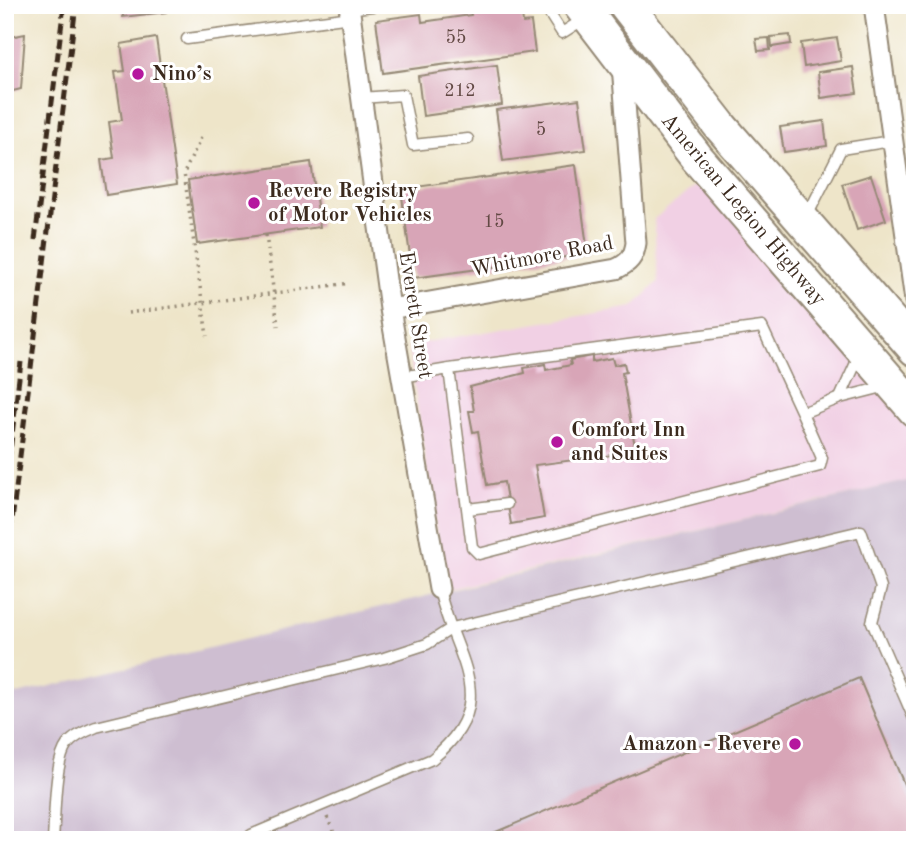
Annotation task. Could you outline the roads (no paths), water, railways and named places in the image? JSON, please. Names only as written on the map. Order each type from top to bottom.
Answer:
[{"type":"highway","name":"American Legion Highway","points":[[626,5],[698,99],[915,349]]},
{"type":"highway","name":"American Legion Highway","points":[[584,11],[622,64],[697,158],[915,410]]},
{"type":"street","points":[[874,5],[915,301]]},
{"type":"street","name":"Everett Street","points":[[350,11],[390,309],[439,589]]},
{"type":"street","name":"Whitmore Road","points":[[390,309],[616,270],[627,264],[634,255],[636,243],[622,64]]},
{"type":"lane","points":[[187,39],[379,5]]},
{"type":"lane","points":[[544,5],[562,33],[584,11]]},
{"type":"lane","points":[[361,98],[403,95],[413,145],[468,139]]},
{"type":"lane","points":[[804,222],[841,149],[891,141]]},
{"type":"lane","points":[[402,377],[449,369],[762,327],[822,458],[820,466],[479,554],[474,551],[467,509],[449,369]]},
{"type":"lane","points":[[840,398],[862,349]]},
{"type":"lane","points":[[802,413],[840,398],[893,385]]},
{"type":"lane","points":[[467,509],[507,505]]},
{"type":"lane","points":[[53,840],[61,764],[66,745],[96,727],[384,658],[427,644],[452,628],[861,531],[881,588],[872,622],[915,721]]},
{"type":"lane","points":[[251,835],[432,760],[449,746],[467,714],[472,693],[439,589]]},
{"type":"railway","points":[[35,240],[64,5]]},
{"type":"railway","points":[[5,577],[76,5]]},
{"type":"railway","points":[[5,491],[21,362]]},
{"type":"place","name":"Nino’s","points":[[138,74]]},
{"type":"place","name":"Revere Registry of Motor Vehicles","points":[[254,203]]},
{"type":"place","name":"Comfort Inn and Suites","points":[[557,442]]},
{"type":"place","name":"Amazon - Revere","points":[[795,744]]}]
